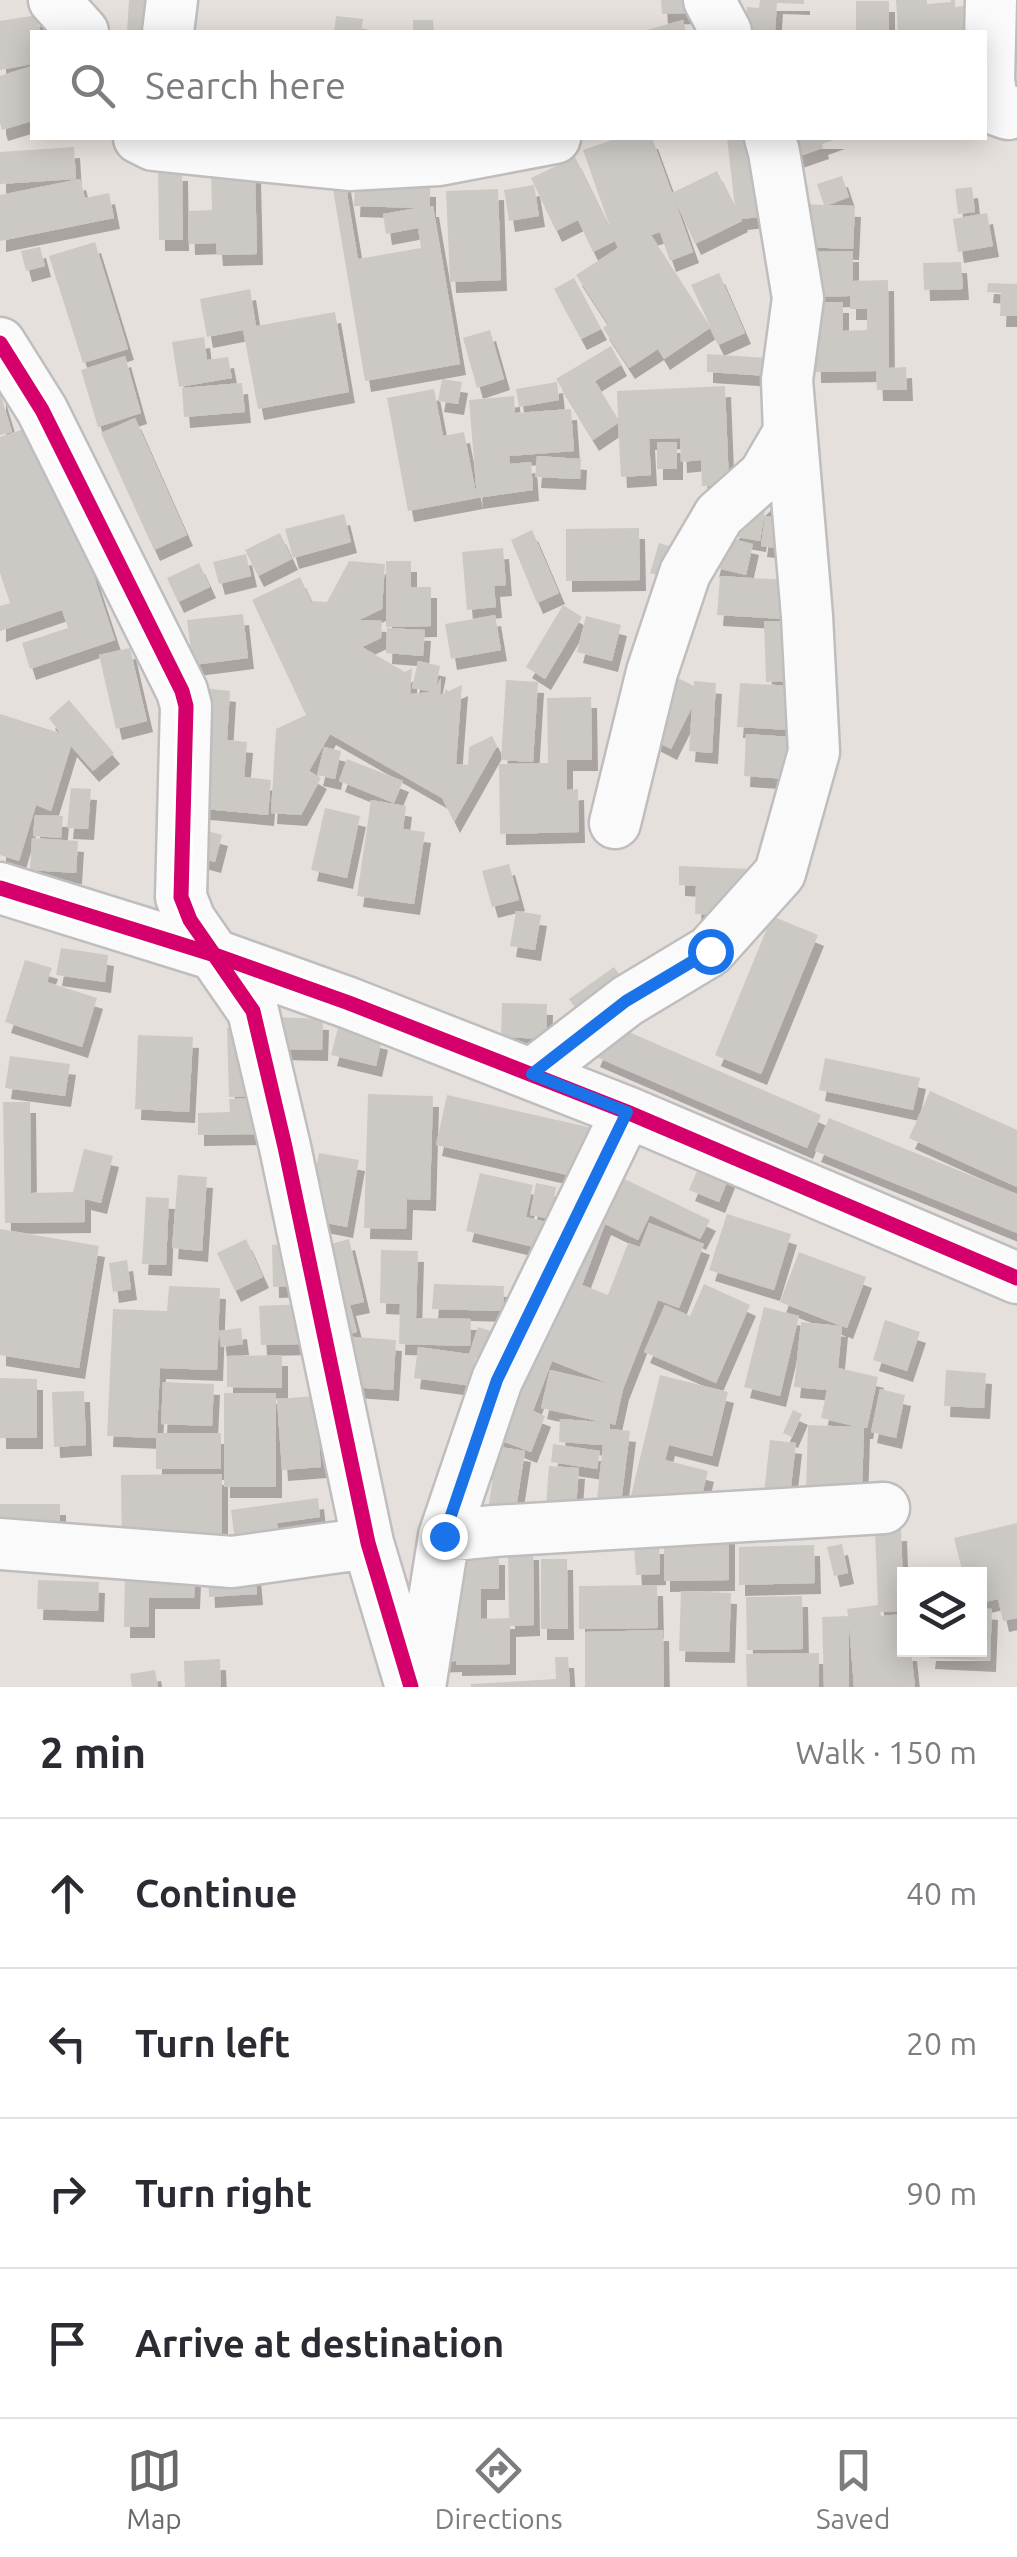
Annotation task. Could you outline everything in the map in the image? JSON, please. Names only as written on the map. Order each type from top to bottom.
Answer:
[{"type":"street","points":[[54,0],[80,30]]},
{"type":"street","points":[[168,30],[172,0]]},
{"type":"street","points":[[709,0],[725,30]]},
{"type":"street","points":[[991,0],[989,81],[994,109],[1008,114],[1017,112]]},
{"type":"street","points":[[144,140],[153,145],[350,165],[439,160],[544,140]]},
{"type":"street","points":[[615,823],[652,672],[685,574],[719,515],[764,475],[789,432],[787,380],[798,298],[771,140]]},
{"type":"street","points":[[0,343],[42,410],[182,691],[186,706],[181,898],[190,920],[253,1011],[368,1543],[412,1687]]},
{"type":"street","points":[[532,1074],[626,1001],[710,951],[780,874],[814,752],[787,380]]},
{"type":"street","points":[[0,888],[215,955],[349,1002],[627,1112],[1017,1278]]},
{"type":"street","points":[[420,1687],[444,1536],[497,1380],[627,1112]]},
{"type":"street","points":[[444,1536],[884,1508]]},
{"type":"street","points":[[0,1544],[232,1562],[368,1543]]},
{"type":"building","points":[[129,0],[159,0],[145,30],[127,30]]},
{"type":"building","points":[[661,0],[688,0],[688,13],[662,14]]},
{"type":"building","points":[[760,0],[804,0],[804,4],[777,3],[775,30],[746,30],[747,7],[759,8]]},
{"type":"building","points":[[896,0],[927,0],[927,4],[955,0],[955,7],[974,5],[976,30],[898,30]]},
{"type":"building","points":[[856,1],[889,1],[889,30],[856,30]]},
{"type":"building","points":[[37,15],[40,30],[30,30],[30,64],[0,70],[0,21]]},
{"type":"building","points":[[336,16],[363,19],[361,30],[334,30]]},
{"type":"building","points":[[413,20],[433,20],[434,30],[413,30]]},
{"type":"building","points":[[683,20],[686,30],[647,30]]},
{"type":"building","points":[[30,67],[30,122],[2,130],[0,76]]},
{"type":"building","points":[[612,140],[653,140],[672,193],[717,171],[735,208],[727,140],[761,140],[770,216],[741,219],[695,244],[674,198],[693,252],[670,261],[660,232],[651,235],[710,326],[691,285],[719,273],[745,333],[718,345],[710,328],[664,359],[658,349],[629,368],[603,328],[608,324],[576,275],[618,248],[615,241],[593,252],[578,220],[556,231],[531,178],[575,157],[612,233],[583,150]]},
{"type":"building","points":[[788,140],[833,140],[822,144],[823,148],[794,158]]},
{"type":"building","points":[[74,147],[76,179],[0,184],[0,152]]},
{"type":"building","points":[[158,170],[182,170],[183,240],[159,240]]},
{"type":"building","points":[[255,171],[257,254],[217,255],[216,243],[189,244],[188,211],[212,210],[211,173]]},
{"type":"building","points":[[842,176],[849,197],[828,205],[855,206],[853,249],[802,247],[804,204],[824,205],[817,184]]},
{"type":"building","points":[[80,179],[85,198],[109,193],[114,218],[0,241],[0,195]]},
{"type":"building","points":[[345,181],[358,259],[421,248],[418,228],[386,234],[383,214],[417,208],[354,206],[355,183],[430,186],[430,206],[460,364],[365,381],[332,183]]},
{"type":"building","points":[[534,185],[539,216],[509,221],[504,190]]},
{"type":"building","points":[[972,187],[975,212],[958,214],[955,189]]},
{"type":"building","points":[[498,189],[501,280],[450,282],[446,191]]},
{"type":"building","points":[[987,213],[993,246],[958,252],[953,219]]},
{"type":"building","points":[[95,242],[128,349],[83,363],[49,256]]},
{"type":"building","points":[[40,247],[45,266],[26,271],[21,251]]},
{"type":"building","points":[[853,251],[853,281],[888,280],[889,368],[906,367],[907,390],[877,390],[876,371],[815,372],[814,302],[843,302],[843,331],[867,330],[867,309],[850,309],[850,296],[807,297],[806,252]]},
{"type":"building","points":[[961,262],[963,289],[924,290],[923,263]]},
{"type":"building","points":[[574,278],[601,329],[581,339],[554,289]]},
{"type":"building","points":[[988,283],[1017,284],[1017,316],[1000,316],[1001,293],[987,292]]},
{"type":"building","points":[[250,289],[256,326],[335,312],[349,392],[258,409],[243,330],[207,337],[200,299]]},
{"type":"building","points":[[490,330],[504,379],[477,388],[463,338]]},
{"type":"building","points":[[204,337],[207,360],[228,357],[232,378],[179,387],[172,342]]},
{"type":"building","points":[[611,346],[621,365],[595,381],[618,419],[617,391],[725,386],[729,485],[702,486],[701,460],[681,462],[680,438],[649,439],[651,475],[621,477],[618,423],[593,440],[556,379]]},
{"type":"building","points":[[707,354],[784,359],[783,377],[707,372]]},
{"type":"building","points":[[125,356],[141,413],[98,427],[81,370]]},
{"type":"building","points":[[442,379],[462,382],[458,404],[438,401]]},
{"type":"building","points":[[557,382],[559,400],[519,407],[516,389]]},
{"type":"building","points":[[242,383],[245,412],[184,417],[182,388]]},
{"type":"building","points":[[434,389],[443,436],[464,432],[477,498],[408,511],[387,398]]},
{"type":"building","points":[[0,392],[12,432],[0,435]]},
{"type":"building","points":[[514,396],[515,413],[571,409],[574,451],[509,456],[510,464],[531,462],[533,490],[477,498],[469,400]]},
{"type":"building","points":[[135,418],[187,535],[154,550],[101,433]]},
{"type":"building","points":[[43,423],[115,640],[30,669],[22,643],[68,628],[62,610],[0,631],[0,606],[10,603],[0,573],[0,437]]},
{"type":"building","points":[[657,442],[677,442],[677,469],[657,469]]},
{"type":"building","points":[[537,456],[581,459],[580,479],[535,477]]},
{"type":"building","points":[[767,498],[760,541],[725,535]]},
{"type":"building","points":[[344,514],[351,542],[293,558],[285,529]]},
{"type":"building","points":[[765,516],[798,521],[793,550],[761,546]]},
{"type":"building","points":[[639,528],[640,580],[566,581],[566,529]]},
{"type":"building","points":[[532,530],[559,593],[537,603],[511,540]]},
{"type":"building","points":[[280,533],[292,559],[258,576],[245,550]]},
{"type":"building","points":[[720,536],[753,544],[746,575],[713,567]]},
{"type":"building","points":[[659,543],[680,549],[672,579],[650,573]]},
{"type":"building","points":[[503,548],[506,585],[494,586],[496,607],[467,610],[462,552]]},
{"type":"building","points":[[246,554],[251,576],[219,584],[213,562]]},
{"type":"building","points":[[349,561],[385,564],[382,609],[359,620],[382,621],[381,638],[362,647],[405,672],[412,668],[410,694],[433,692],[412,688],[418,661],[440,666],[436,687],[441,678],[440,695],[462,685],[456,764],[468,765],[469,747],[492,736],[497,746],[454,822],[442,798],[330,734],[309,771],[321,778],[301,815],[271,813],[276,729],[306,715],[252,600],[300,577],[311,601],[327,602]]},
{"type":"building","points":[[386,561],[411,561],[411,587],[431,587],[431,626],[386,627]]},
{"type":"building","points":[[199,563],[210,587],[178,602],[167,578]]},
{"type":"building","points":[[720,576],[787,580],[784,619],[717,615]]},
{"type":"building","points":[[563,605],[582,617],[545,679],[526,667]]},
{"type":"building","points":[[243,614],[248,658],[193,665],[187,620]]},
{"type":"building","points":[[495,615],[501,650],[451,659],[445,624]]},
{"type":"building","points":[[586,616],[621,625],[612,661],[577,652]]},
{"type":"building","points":[[764,621],[788,621],[789,681],[766,682]]},
{"type":"building","points":[[387,628],[425,630],[423,656],[386,653]]},
{"type":"building","points":[[130,648],[147,721],[116,729],[99,655]]},
{"type":"building","points":[[672,675],[694,686],[694,681],[716,683],[712,753],[689,751],[692,707],[671,749],[642,734]]},
{"type":"building","points":[[506,680],[538,682],[533,762],[501,760]]},
{"type":"building","points":[[740,683],[792,686],[789,730],[737,727]]},
{"type":"building","points":[[204,688],[230,691],[227,740],[247,742],[244,777],[271,780],[268,815],[194,808]]},
{"type":"building","points":[[591,697],[592,760],[567,760],[567,790],[578,789],[579,832],[500,834],[499,764],[548,763],[547,698]]},
{"type":"building","points":[[69,700],[114,753],[93,771],[71,746],[51,811],[36,805],[19,861],[0,855],[0,714],[60,733],[49,718]]},
{"type":"building","points":[[746,734],[790,737],[787,779],[744,776]]},
{"type":"building","points":[[324,747],[341,751],[335,779],[317,775]]},
{"type":"building","points":[[347,759],[403,781],[394,803],[339,781]]},
{"type":"building","points":[[71,788],[91,789],[88,829],[67,828]]},
{"type":"building","points":[[371,800],[406,806],[403,829],[425,832],[414,904],[357,896]]},
{"type":"building","points":[[325,808],[360,816],[347,878],[311,870]]},
{"type":"building","points":[[35,815],[63,816],[61,838],[33,836]]},
{"type":"building","points":[[200,829],[222,835],[215,862],[193,856]]},
{"type":"building","points":[[32,838],[78,841],[76,873],[30,870]]},
{"type":"building","points":[[509,864],[519,900],[492,907],[482,871]]},
{"type":"building","points":[[679,866],[778,870],[736,915],[695,914],[696,886],[679,885]]},
{"type":"building","points":[[516,911],[541,915],[535,950],[510,946]]},
{"type":"building","points":[[772,916],[818,935],[761,1074],[715,1055]]},
{"type":"building","points":[[61,948],[108,955],[105,982],[56,975]]},
{"type":"building","points":[[25,960],[52,968],[47,982],[97,998],[82,1047],[5,1022]]},
{"type":"building","points":[[614,967],[632,992],[587,1024],[569,999]]},
{"type":"building","points":[[502,1003],[547,1004],[546,1039],[501,1037]]},
{"type":"building","points":[[276,1017],[323,1019],[322,1050],[275,1049]]},
{"type":"building","points":[[608,1023],[821,1115],[807,1148],[594,1056]]},
{"type":"building","points":[[227,1028],[251,1028],[253,1096],[229,1097]]},
{"type":"building","points":[[338,1028],[382,1039],[376,1066],[331,1055]]},
{"type":"building","points":[[138,1035],[193,1037],[189,1112],[135,1109]]},
{"type":"building","points":[[10,1056],[70,1064],[65,1096],[5,1088]]},
{"type":"building","points":[[825,1058],[920,1078],[913,1110],[819,1090]]},
{"type":"building","points":[[930,1091],[1017,1130],[1017,1187],[909,1138]]},
{"type":"building","points":[[368,1094],[433,1096],[430,1200],[407,1199],[406,1229],[364,1228]]},
{"type":"building","points":[[447,1095],[592,1128],[581,1178],[436,1145]]},
{"type":"building","points":[[256,1098],[257,1134],[198,1135],[198,1113],[230,1112],[229,1099]]},
{"type":"building","points":[[3,1102],[30,1102],[31,1193],[73,1192],[84,1149],[113,1156],[101,1203],[85,1199],[85,1222],[5,1223]]},
{"type":"building","points":[[829,1118],[1017,1194],[1017,1233],[815,1151]]},
{"type":"building","points":[[319,1153],[359,1160],[347,1227],[306,1219]]},
{"type":"building","points":[[702,1159],[731,1172],[719,1202],[689,1190]]},
{"type":"building","points":[[480,1173],[533,1185],[526,1217],[554,1224],[528,1272],[534,1247],[466,1231]]},
{"type":"building","points":[[178,1175],[207,1177],[202,1251],[172,1248]]},
{"type":"building","points":[[616,1175],[710,1220],[700,1239],[650,1215],[638,1240],[605,1224],[582,1285],[608,1295],[628,1243],[640,1247],[649,1223],[704,1244],[679,1308],[658,1300],[623,1389],[615,1425],[610,1423],[610,1429],[630,1431],[620,1511],[596,1508],[603,1445],[559,1442],[560,1419],[602,1422],[541,1408],[550,1370],[610,1384],[552,1361],[533,1411],[545,1416],[531,1452],[492,1437]]},
{"type":"building","points":[[536,1183],[556,1187],[550,1219],[530,1215]]},
{"type":"building","points":[[146,1197],[169,1198],[166,1265],[142,1264]]},
{"type":"building","points":[[727,1214],[791,1234],[774,1290],[709,1270]]},
{"type":"building","points":[[0,1229],[99,1246],[79,1368],[0,1355]]},
{"type":"building","points":[[246,1239],[263,1277],[235,1291],[217,1253]]},
{"type":"building","points":[[349,1239],[364,1302],[350,1305],[357,1332],[342,1336],[320,1247]]},
{"type":"building","points":[[301,1243],[302,1286],[273,1287],[272,1245]]},
{"type":"building","points":[[381,1250],[418,1251],[416,1318],[471,1319],[470,1346],[399,1344],[400,1304],[380,1303]]},
{"type":"building","points":[[799,1252],[866,1277],[847,1328],[842,1326],[838,1368],[878,1377],[864,1428],[862,1491],[806,1489],[808,1425],[858,1427],[821,1418],[827,1390],[794,1387],[801,1322],[841,1326],[780,1302]]},
{"type":"building","points":[[127,1260],[131,1289],[113,1292],[109,1263]]},
{"type":"building","points":[[434,1284],[504,1286],[503,1311],[432,1309]]},
{"type":"building","points":[[704,1284],[750,1305],[716,1383],[644,1352],[665,1305],[690,1316]]},
{"type":"building","points":[[169,1286],[220,1288],[217,1370],[160,1368],[157,1433],[221,1433],[221,1469],[156,1469],[156,1438],[107,1436],[113,1309],[167,1311]]},
{"type":"building","points":[[303,1304],[305,1344],[261,1345],[259,1306]]},
{"type":"building","points":[[764,1307],[799,1316],[780,1396],[744,1387]]},
{"type":"building","points":[[885,1320],[920,1332],[907,1371],[873,1360]]},
{"type":"building","points":[[478,1327],[500,1334],[490,1362],[476,1358],[472,1386],[414,1378],[418,1347],[469,1354]]},
{"type":"building","points":[[241,1328],[243,1344],[221,1347],[219,1331]]},
{"type":"building","points":[[341,1336],[396,1340],[393,1390],[338,1386]]},
{"type":"building","points":[[282,1355],[282,1388],[227,1387],[227,1356]]},
{"type":"building","points":[[946,1370],[986,1373],[984,1408],[944,1406]]},
{"type":"building","points":[[660,1375],[728,1392],[712,1456],[669,1445],[665,1460],[708,1471],[698,1511],[629,1504]]},
{"type":"building","points":[[0,1378],[37,1379],[37,1438],[0,1438]]},
{"type":"building","points":[[163,1382],[214,1384],[212,1426],[161,1424]]},
{"type":"building","points":[[880,1389],[905,1395],[896,1438],[871,1432]]},
{"type":"building","points":[[84,1391],[86,1445],[54,1447],[52,1392]]},
{"type":"building","points":[[224,1393],[276,1393],[276,1487],[224,1487]]},
{"type":"building","points":[[315,1396],[321,1467],[282,1470],[277,1399]]},
{"type":"building","points":[[793,1410],[802,1414],[792,1437],[783,1433]]},
{"type":"building","points":[[770,1440],[796,1443],[789,1504],[763,1501]]},
{"type":"building","points":[[553,1444],[600,1451],[597,1469],[551,1462]]},
{"type":"building","points":[[488,1445],[525,1451],[515,1515],[488,1510],[494,1471],[484,1469]]},
{"type":"building","points":[[549,1466],[579,1468],[576,1508],[546,1507]]},
{"type":"building","points":[[222,1474],[222,1556],[122,1557],[121,1475]]},
{"type":"building","points":[[318,1498],[320,1517],[277,1523],[281,1550],[237,1556],[231,1510]]},
{"type":"building","points":[[0,1504],[60,1504],[60,1529],[0,1529]]},
{"type":"building","points":[[729,1523],[729,1580],[664,1581],[664,1540]]},
{"type":"building","points":[[1017,1523],[1017,1618],[1003,1621],[998,1599],[987,1601],[987,1567],[961,1567],[954,1538]]},
{"type":"building","points":[[901,1530],[902,1567],[897,1567],[897,1611],[880,1612],[881,1616],[897,1615],[897,1657],[912,1657],[915,1687],[854,1687],[849,1624],[849,1687],[824,1687],[822,1617],[848,1616],[847,1609],[878,1605],[875,1531]]},
{"type":"building","points":[[659,1543],[660,1574],[636,1575],[634,1544]]},
{"type":"building","points":[[842,1544],[848,1573],[834,1576],[827,1547]]},
{"type":"building","points":[[814,1545],[815,1583],[739,1585],[739,1547]]},
{"type":"building","points":[[508,1549],[533,1549],[534,1625],[510,1626],[510,1664],[431,1662],[446,1554],[499,1554],[499,1589],[481,1589],[481,1619],[509,1618]]},
{"type":"building","points":[[541,1559],[567,1559],[568,1629],[541,1629]]},
{"type":"building","points":[[255,1571],[257,1594],[209,1597],[208,1573]]},
{"type":"building","points":[[125,1572],[195,1573],[194,1598],[149,1598],[149,1627],[124,1627]]},
{"type":"building","points":[[38,1580],[99,1582],[98,1611],[37,1609]]},
{"type":"building","points":[[657,1585],[658,1628],[579,1629],[579,1586]]},
{"type":"building","points":[[681,1591],[731,1593],[729,1652],[679,1651]]},
{"type":"building","points":[[802,1596],[803,1649],[747,1650],[746,1597]]},
{"type":"building","points":[[987,1609],[992,1609],[990,1661],[929,1658],[987,1657]]},
{"type":"building","points":[[663,1630],[664,1687],[585,1687],[585,1632]]},
{"type":"building","points":[[819,1653],[819,1687],[747,1687],[746,1654]]},
{"type":"building","points":[[555,1657],[568,1657],[570,1687],[471,1687],[556,1679]]},
{"type":"building","points":[[220,1659],[221,1687],[185,1687],[184,1661]]},
{"type":"building","points":[[155,1670],[158,1687],[132,1687],[130,1674]]},
{"type":"cycle path","points":[[0,343],[42,410],[182,691],[186,706],[181,897],[190,920],[253,1011],[368,1543],[411,1687]]},
{"type":"cycle path","points":[[0,888],[215,955],[349,1003],[627,1112],[1017,1278]]},
{"type":"route","points":[[444,1536],[497,1380],[627,1112],[532,1074],[626,1001],[710,951]]}]
